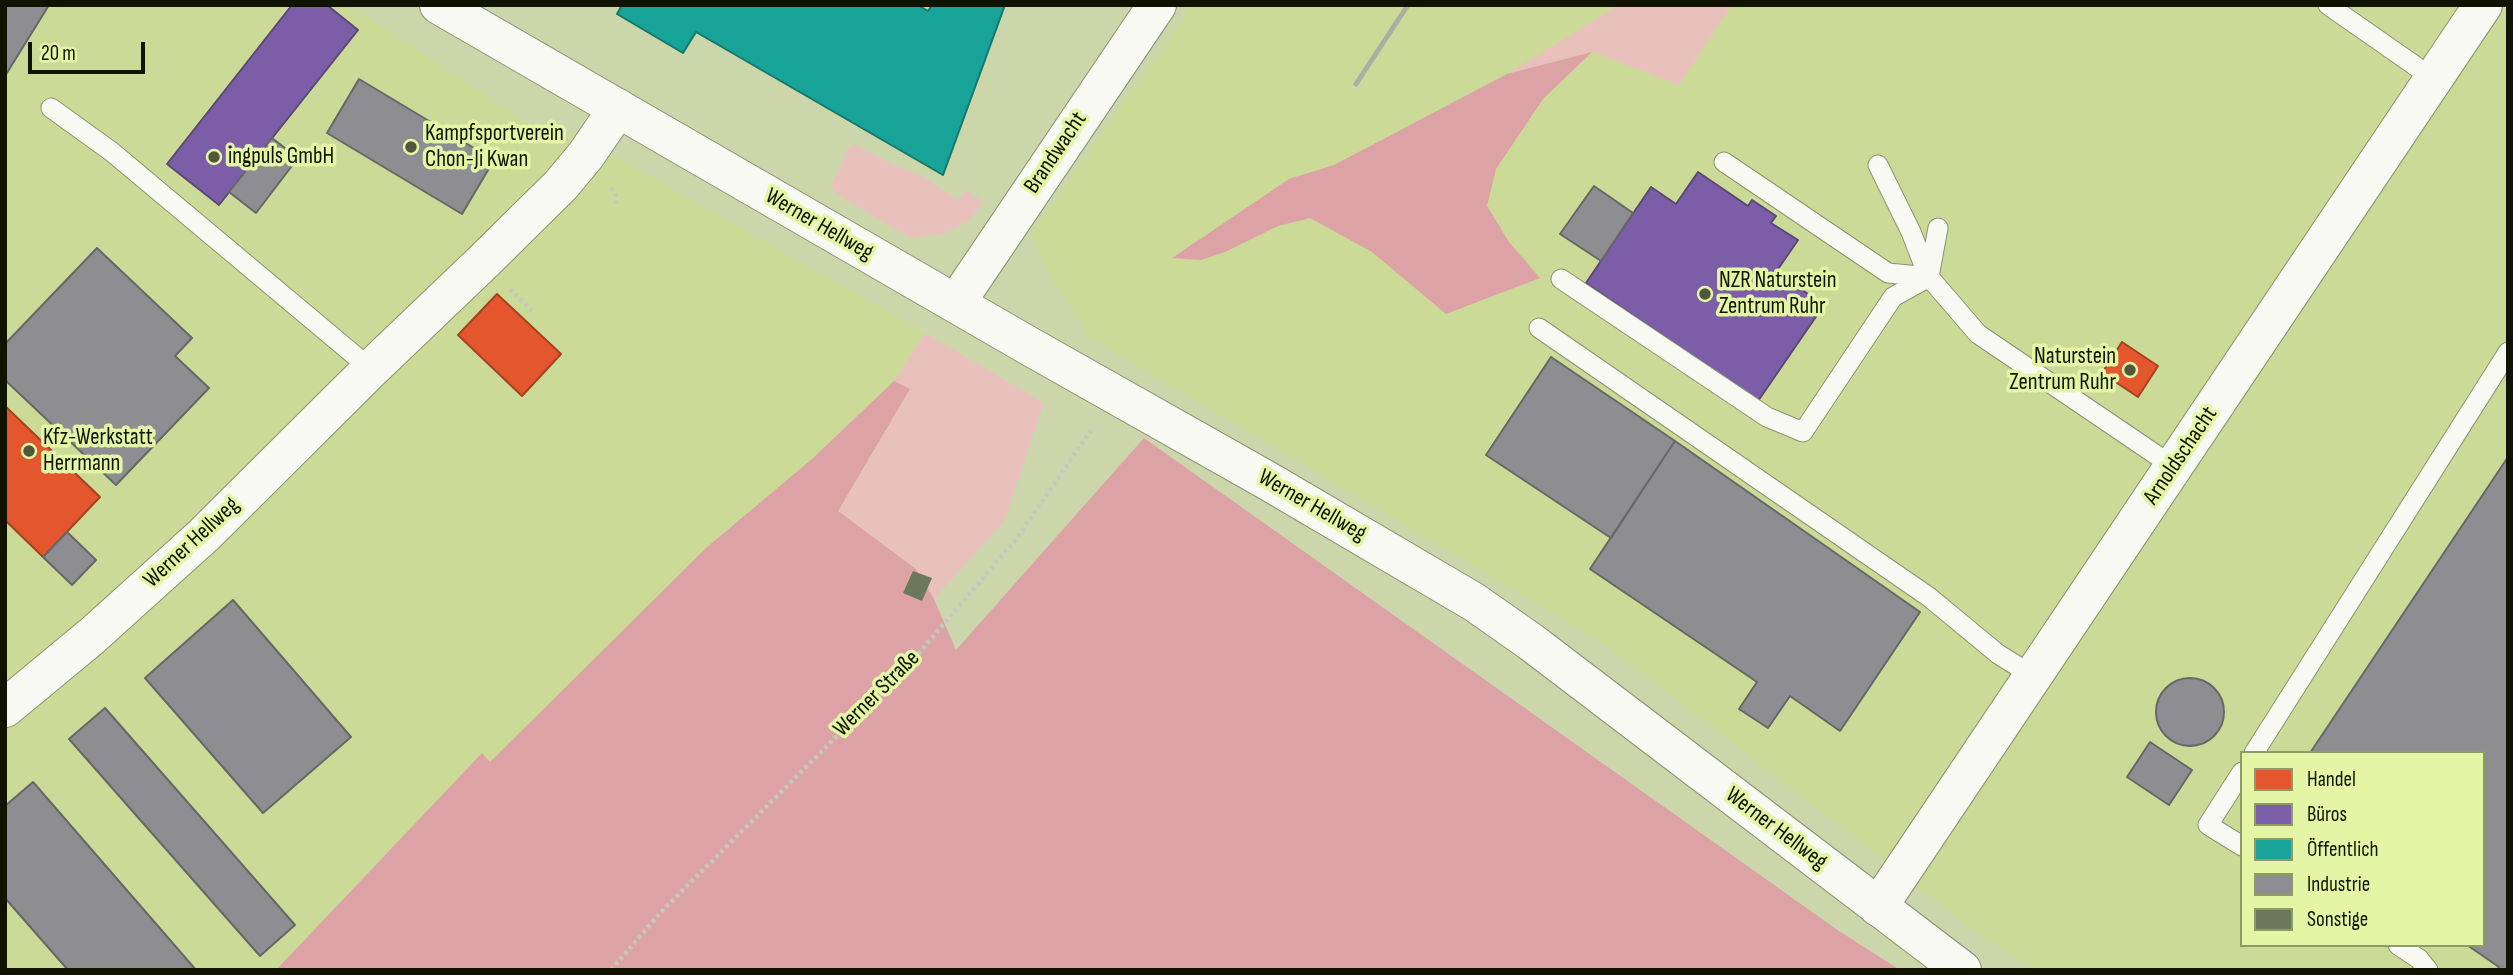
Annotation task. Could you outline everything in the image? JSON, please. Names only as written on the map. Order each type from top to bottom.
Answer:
[{"type":"street","name":"Werner Hellweg","points":[[439,5],[1371,540],[1474,602],[1531,642],[1962,970]]},
{"type":"street","name":"Brandwacht","points":[[956,303],[1157,5]]},
{"type":"street","name":"Arnoldschacht","points":[[1878,907],[2483,5]]},
{"type":"street","name":"Werner Hellweg","points":[[5,708],[92,636],[204,535],[561,185],[586,155],[618,108]]},
{"type":"lane","points":[[2328,5],[2434,79]]},
{"type":"lane","points":[[51,108],[112,152],[371,369]]},
{"type":"lane","points":[[1724,162],[1888,273],[1929,277]]},
{"type":"lane","points":[[1878,165],[1911,232],[1929,277],[1978,334],[2174,467]]},
{"type":"lane","points":[[1561,279],[1767,417],[1804,432],[1894,297],[1929,277],[1938,228]]},
{"type":"lane","points":[[1539,328],[1929,597],[1998,654],[2033,677]]},
{"type":"lane","points":[[2255,751],[2508,352]]},
{"type":"lane","points":[[2240,775],[2208,825],[2240,845]]},
{"type":"lane","points":[[2401,947],[2419,959],[2428,970]]},
{"type":"path","name":"Werner Straße","points":[[611,970],[662,911],[913,660],[1017,538],[1115,395]]},
{"type":"shaded area","points":[[5,5],[350,5],[561,146],[574,133],[925,333],[894,381],[812,459],[706,548],[490,762],[481,754],[276,970],[5,970]]},
{"type":"shaded area","points":[[1193,5],[2508,5],[2508,970],[2037,970],[1982,937],[1607,646],[1091,338],[1050,275],[1031,234]]},
{"type":"shaded area","points":[[1619,5],[1732,5],[1679,85],[1592,52],[1507,74]]},
{"type":"shaded area","points":[[1592,52],[1543,99],[1496,169],[1487,206],[1509,242],[1540,278],[1446,314],[1372,252],[1310,218],[1278,226],[1225,252],[1201,260],[1172,258],[1289,179],[1334,165],[1507,74]]},
{"type":"shaded area","points":[[854,144],[920,175],[958,200],[966,190],[983,202],[970,220],[943,234],[910,238],[833,192],[832,183],[848,149]]},
{"type":"shaded area","points":[[925,333],[1044,403],[1004,522],[934,599],[916,569],[838,511],[910,390],[894,381]]},
{"type":"shaded area","points":[[894,381],[910,389],[838,511],[916,569],[934,599],[956,650],[1144,438],[1839,931],[1900,970],[276,970],[482,753],[490,762],[706,548],[812,459]]},
{"type":"building: Handel","points":[[497,294],[561,354],[522,396],[458,335]]},
{"type":"building: Handel","name":"Naturstein Zentrum Ruhr","points":[[2122,342],[2158,366],[2138,397],[2102,373]]},
{"type":"building: Handel","name":"Kfz-Werkstatt Herrmann","points":[[5,406],[100,497],[43,557],[5,520]]},
{"type":"building: Büros","points":[[292,5],[327,5],[358,30],[219,205],[167,164]]},
{"type":"building: Büros","name":"NZR Naturstein Zentrum Ruhr","points":[[1698,172],[1748,206],[1752,200],[1776,216],[1771,223],[1798,240],[1776,272],[1824,305],[1758,401],[1586,283],[1651,187],[1676,204]]},
{"type":"building: Öffentlich","points":[[622,5],[918,5],[928,11],[932,5],[1005,5],[943,175],[696,32],[683,53],[617,14]]},
{"type":"building: Industrie","points":[[5,5],[49,5],[5,76]]},
{"type":"building: Industrie","name":"Kampfsportverein Chon-Ji Kwan","points":[[359,79],[494,160],[462,214],[327,133]]},
{"type":"building: Industrie","points":[[272,138],[298,158],[256,213],[229,192]]},
{"type":"building: Industrie","points":[[1594,186],[1633,213],[1601,261],[1560,234]]},
{"type":"building: Industrie","points":[[97,248],[192,338],[175,356],[209,388],[116,485],[5,380],[5,344]]},
{"type":"building: Industrie","points":[[1551,357],[1675,441],[1611,538],[1486,455]]},
{"type":"building: Industrie","points":[[1675,441],[1920,612],[1840,731],[1790,696],[1768,728],[1739,709],[1757,682],[1590,569]]},
{"type":"building: Industrie","points":[[2508,457],[2508,970],[2497,970],[2499,967],[2470,947],[2485,947],[2485,751],[2311,751]]},
{"type":"building: Industrie","points":[[67,532],[96,560],[72,585],[43,557]]},
{"type":"building: Industrie","points":[[233,600],[351,737],[263,813],[145,678]]},
{"type":"building: Industrie","points":[[2190,678],[2203,681],[2214,688],[2221,699],[2224,712],[2221,725],[2214,736],[2203,743],[2190,746],[2177,743],[2166,736],[2159,725],[2156,712],[2159,699],[2166,688],[2177,681]]},
{"type":"building: Industrie","points":[[105,708],[295,925],[260,956],[69,739]]},
{"type":"building: Industrie","points":[[2150,742],[2192,770],[2169,805],[2127,777]]},
{"type":"building: Industrie","points":[[33,782],[196,970],[68,970],[5,898],[5,806]]},
{"type":"building: Sonstige","points":[[913,571],[932,578],[922,601],[903,593]]},
{"type":"railway","points":[[1356,84],[1408,5]]},
{"type":"place","name":"Kampfsportverein Chon-Ji Kwan","points":[[411,147]]},
{"type":"place","name":"ingpuls GmbH","points":[[214,157]]},
{"type":"place","name":"NZR Naturstein Zentrum Ruhr","points":[[1705,294]]},
{"type":"place","name":"Naturstein Zentrum Ruhr","points":[[2130,370]]},
{"type":"place","name":"Kfz-Werkstatt Herrmann","points":[[29,451]]}]
